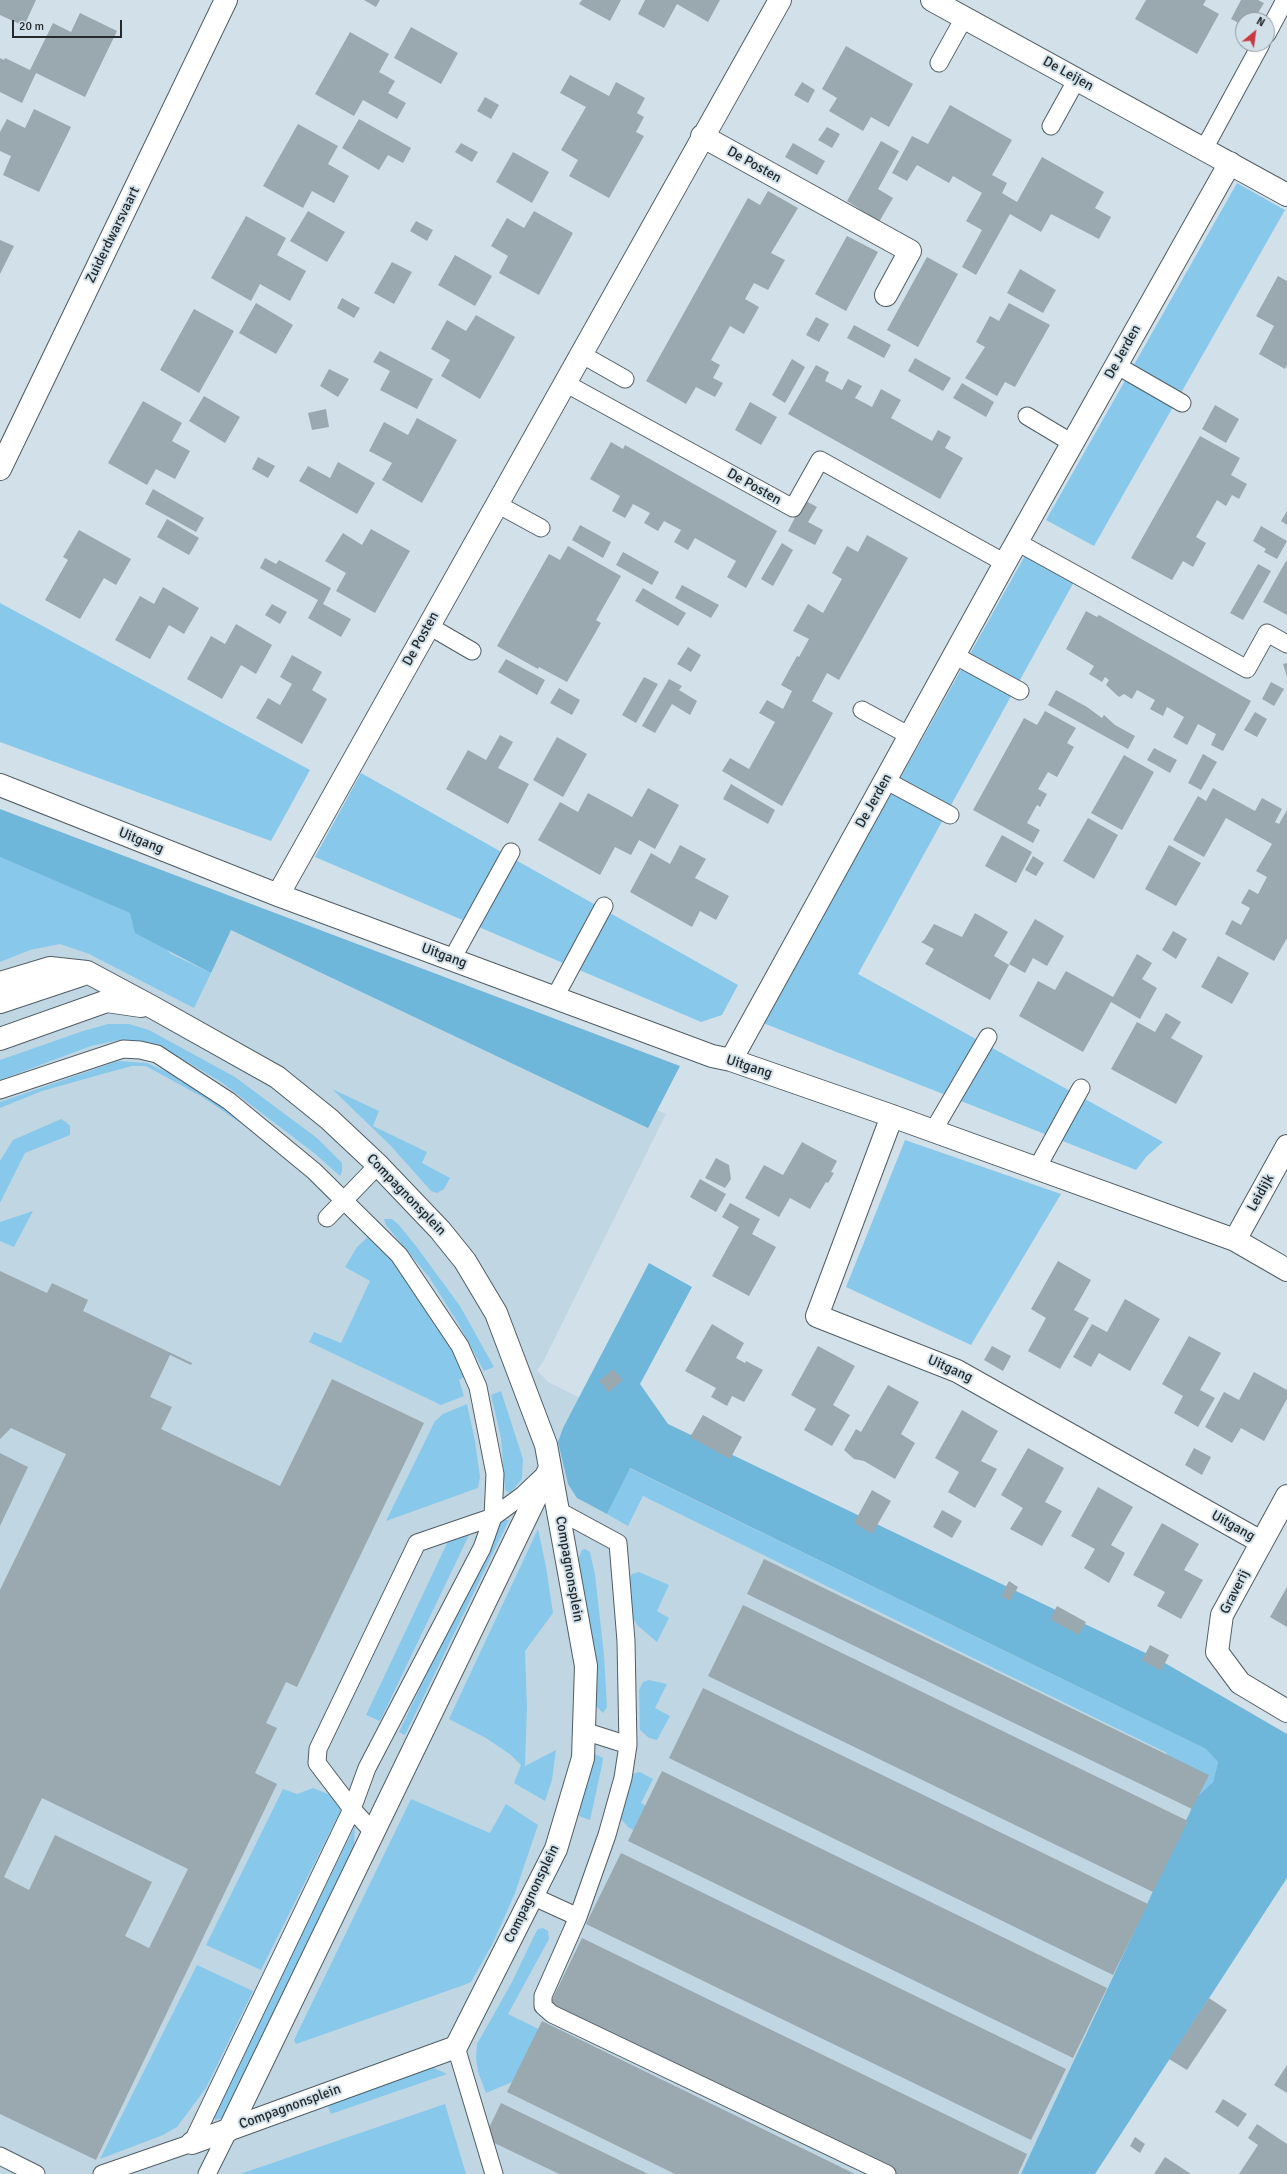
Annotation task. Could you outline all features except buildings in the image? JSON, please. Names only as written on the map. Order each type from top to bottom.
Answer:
[{"type":"street","name":"Zuiderdwarsvaart","points":[[0,469],[226,0]]},
{"type":"street","name":"De Posten","points":[[278,895],[702,136],[780,0]]},
{"type":"street","name":"De Leijen","points":[[932,0],[1287,195]]},
{"type":"street","name":"De Posten","points":[[702,136],[910,251],[886,295]]},
{"type":"street","name":"De Jerden","points":[[731,1060],[1005,563],[1230,163]]},
{"type":"street","name":"Uitgang","points":[[0,785],[278,895],[712,1056],[731,1060],[892,1116],[1235,1240],[1287,1270]]},
{"type":"street","name":"Compagnonsplein","points":[[0,983],[50,968],[88,972],[145,1007],[277,1077],[329,1119],[378,1165],[440,1230],[461,1256],[496,1313],[546,1445],[549,1470],[559,1510],[586,1666],[583,1758],[556,1848],[456,2047],[192,2143]]},
{"type":"street","points":[[0,1002],[88,972]]},
{"type":"street","points":[[0,1025],[95,994],[145,1007]]},
{"type":"street","name":"Compagnonsplein","points":[[0,1039],[107,1001],[145,1007]]},
{"type":"street","name":"Uitgang","points":[[892,1116],[817,1316],[957,1371],[1261,1542]]},
{"type":"street","name":"Leidijk","points":[[1235,1240],[1287,1146]]},
{"type":"street","name":"Compagnonsplein","points":[[229,2130],[549,1470]]},
{"type":"street","name":"Graverij","points":[[1287,1496],[1222,1615],[1217,1652],[1240,1683],[1287,1710]]},
{"type":"lane","points":[[1275,20],[1286,0]]},
{"type":"lane","points":[[939,62],[964,18]]},
{"type":"lane","points":[[1204,149],[1257,52]]},
{"type":"lane","points":[[1051,126],[1077,79]]},
{"type":"lane","points":[[581,354],[625,379]]},
{"type":"lane","points":[[1116,365],[1182,403]]},
{"type":"lane","name":"De Posten","points":[[565,383],[793,508],[820,460],[1005,563]]},
{"type":"lane","points":[[1027,416],[1072,443]]},
{"type":"lane","points":[[497,504],[541,528]]},
{"type":"lane","points":[[1017,542],[1247,669],[1267,633],[1287,644]]},
{"type":"lane","points":[[429,626],[472,651]]},
{"type":"lane","points":[[954,655],[1020,691]]},
{"type":"lane","points":[[862,710],[910,736]]},
{"type":"lane","points":[[886,780],[950,815]]},
{"type":"lane","points":[[452,959],[511,852]]},
{"type":"lane","points":[[555,997],[604,906]]},
{"type":"lane","points":[[933,1131],[988,1037]]},
{"type":"lane","points":[[0,1090],[123,1049],[140,1050],[157,1054],[229,1101],[314,1171],[399,1255],[460,1346],[478,1387],[490,1439],[496,1474],[493,1517],[482,1548],[367,1768],[352,1808],[192,2143],[102,2174]]},
{"type":"lane","points":[[1037,1168],[1081,1088]]},
{"type":"lane","points":[[327,1218],[378,1165]]},
{"type":"lane","points":[[374,1833],[352,1808],[317,1763],[318,1749],[417,1543],[493,1517],[523,1495],[549,1470]]},
{"type":"lane","points":[[559,1510],[618,1543],[626,1641],[628,1746],[623,1778],[609,1828],[578,1917],[543,1996],[543,2006],[552,2014],[887,2174]]},
{"type":"lane","points":[[584,1731],[628,1746]]},
{"type":"lane","points":[[532,1896],[578,1917]]},
{"type":"lane","points":[[456,2047],[494,2174]]},
{"type":"lane","points":[[207,2174],[229,2130]]},
{"type":"lane","points":[[0,2156],[36,2174]]},
{"type":"shaded area","points":[[1237,183],[1285,210],[1094,546],[1046,520]]},
{"type":"shaded area","points":[[1027,552],[1075,580],[858,974],[1163,1142],[1147,1156],[1136,1170],[763,1023]]},
{"type":"shaded area","points":[[0,603],[310,770],[271,841],[0,742]]},
{"type":"shaded area","points":[[361,773],[738,985],[722,1015],[701,1022],[315,857]]},
{"type":"shaded area","points":[[0,809],[680,1066],[648,1128],[231,930],[211,973],[135,933],[130,913],[0,857]]},
{"type":"shaded area","points":[[0,831],[249,920],[666,1114],[542,1364],[537,1370],[548,1382],[607,1411],[1227,1742],[1236,1783],[1053,2174],[0,2174]]},
{"type":"shaded area","points":[[0,857],[131,913],[171,954],[211,973],[194,1008],[89,954],[60,944],[30,950],[0,962]]},
{"type":"shaded area","points":[[108,1024],[129,1024],[149,1030],[235,1077],[317,1138],[342,1163],[342,1172],[340,1176],[314,1153],[221,1082],[179,1057],[146,1043],[119,1040],[91,1046],[0,1080],[0,1060],[83,1031]]},
{"type":"shaded area","points":[[118,1061],[147,1063],[167,1072],[253,1126],[330,1194],[330,1200],[286,1157],[252,1131],[204,1098],[146,1066],[132,1066],[42,1091],[0,1108],[0,1102]]},
{"type":"shaded area","points":[[332,1089],[379,1111],[373,1126],[427,1152],[422,1163],[450,1178],[444,1189],[437,1193],[431,1191],[391,1146]]},
{"type":"shaded area","points":[[61,1119],[70,1126],[70,1135],[25,1153],[0,1203],[0,1161],[13,1140]]},
{"type":"shaded area","points":[[905,1140],[1061,1194],[971,1345],[846,1287]]},
{"type":"shaded area","points":[[33,1211],[14,1247],[0,1241],[0,1222]]},
{"type":"shaded area","points":[[384,1219],[392,1219],[399,1225],[416,1246],[460,1306],[494,1367],[484,1371],[458,1323],[429,1277],[386,1225]]},
{"type":"shaded area","points":[[371,1234],[383,1245],[443,1330],[466,1376],[459,1380],[464,1396],[441,1405],[309,1342],[314,1332],[341,1343],[370,1281],[345,1267],[357,1247]]},
{"type":"shaded area","points":[[649,1263],[692,1287],[640,1384],[668,1424],[1158,1659],[1287,1734],[1287,1878],[1095,2174],[1021,2174],[1197,1797],[1213,1782],[1218,1762],[1206,1749],[630,1468],[607,1514],[577,1498],[568,1484],[558,1442],[563,1428]]},
{"type":"shaded area","points":[[501,1391],[523,1459],[522,1479],[510,1493],[505,1490],[501,1438],[491,1395]]},
{"type":"shaded area","points":[[467,1404],[475,1441],[480,1477],[478,1488],[386,1521],[435,1421],[443,1414]]},
{"type":"shaded area","points":[[629,1468],[1206,1749],[1218,1762],[1213,1782],[1197,1797],[1157,1778],[1167,1753],[643,1496],[628,1526],[607,1514]]},
{"type":"shaded area","points":[[500,1520],[509,1520],[405,1735],[399,1732]]},
{"type":"shaded area","points":[[538,1529],[553,1613],[525,1651],[527,1707],[525,1766],[556,1750],[552,1780],[545,1801],[514,1783],[521,1765],[511,1755],[486,1738],[449,1719]]},
{"type":"shaded area","points":[[470,1533],[380,1721],[366,1715],[449,1539]]},
{"type":"shaded area","points":[[585,1549],[590,1552],[595,1575],[604,1655],[607,1707],[603,1713],[595,1705],[585,1600],[578,1559],[582,1550]]},
{"type":"shaded area","points":[[639,1572],[669,1585],[657,1611],[669,1618],[657,1642],[637,1625],[633,1618],[628,1580],[632,1574]]},
{"type":"shaded area","points":[[649,1680],[667,1684],[655,1708],[670,1716],[657,1740],[649,1738],[640,1730],[639,1690],[643,1682]]},
{"type":"shaded area","points":[[595,1754],[603,1758],[590,1820],[579,1816],[590,1758],[591,1755]]},
{"type":"shaded area","points":[[640,1772],[653,1779],[641,1803],[652,1809],[640,1834],[628,1827],[621,1819],[621,1808],[631,1774]]},
{"type":"shaded area","points":[[313,1788],[328,1794],[341,1803],[340,1812],[261,1970],[206,1945],[283,1789],[297,1794]]},
{"type":"shaded area","points":[[411,1799],[490,1833],[506,1804],[538,1825],[515,1893],[493,1943],[471,1982],[296,2044],[294,2040]]},
{"type":"shaded area","points":[[355,1826],[354,1845],[223,2118],[215,2120],[214,2115]]},
{"type":"shaded area","points":[[543,1928],[548,1931],[549,1939],[508,2014],[557,2038],[541,2070],[486,2093],[478,2072],[476,2058],[477,2044],[511,1984],[535,1934],[538,1929]]},
{"type":"shaded area","points":[[197,1965],[253,1991],[206,2088],[177,2127],[163,2135],[100,2159]]},
{"type":"shaded area","points":[[432,2067],[447,2074],[331,2114],[326,2101]]},
{"type":"shaded area","points":[[445,2104],[466,2174],[240,2174]]}]
